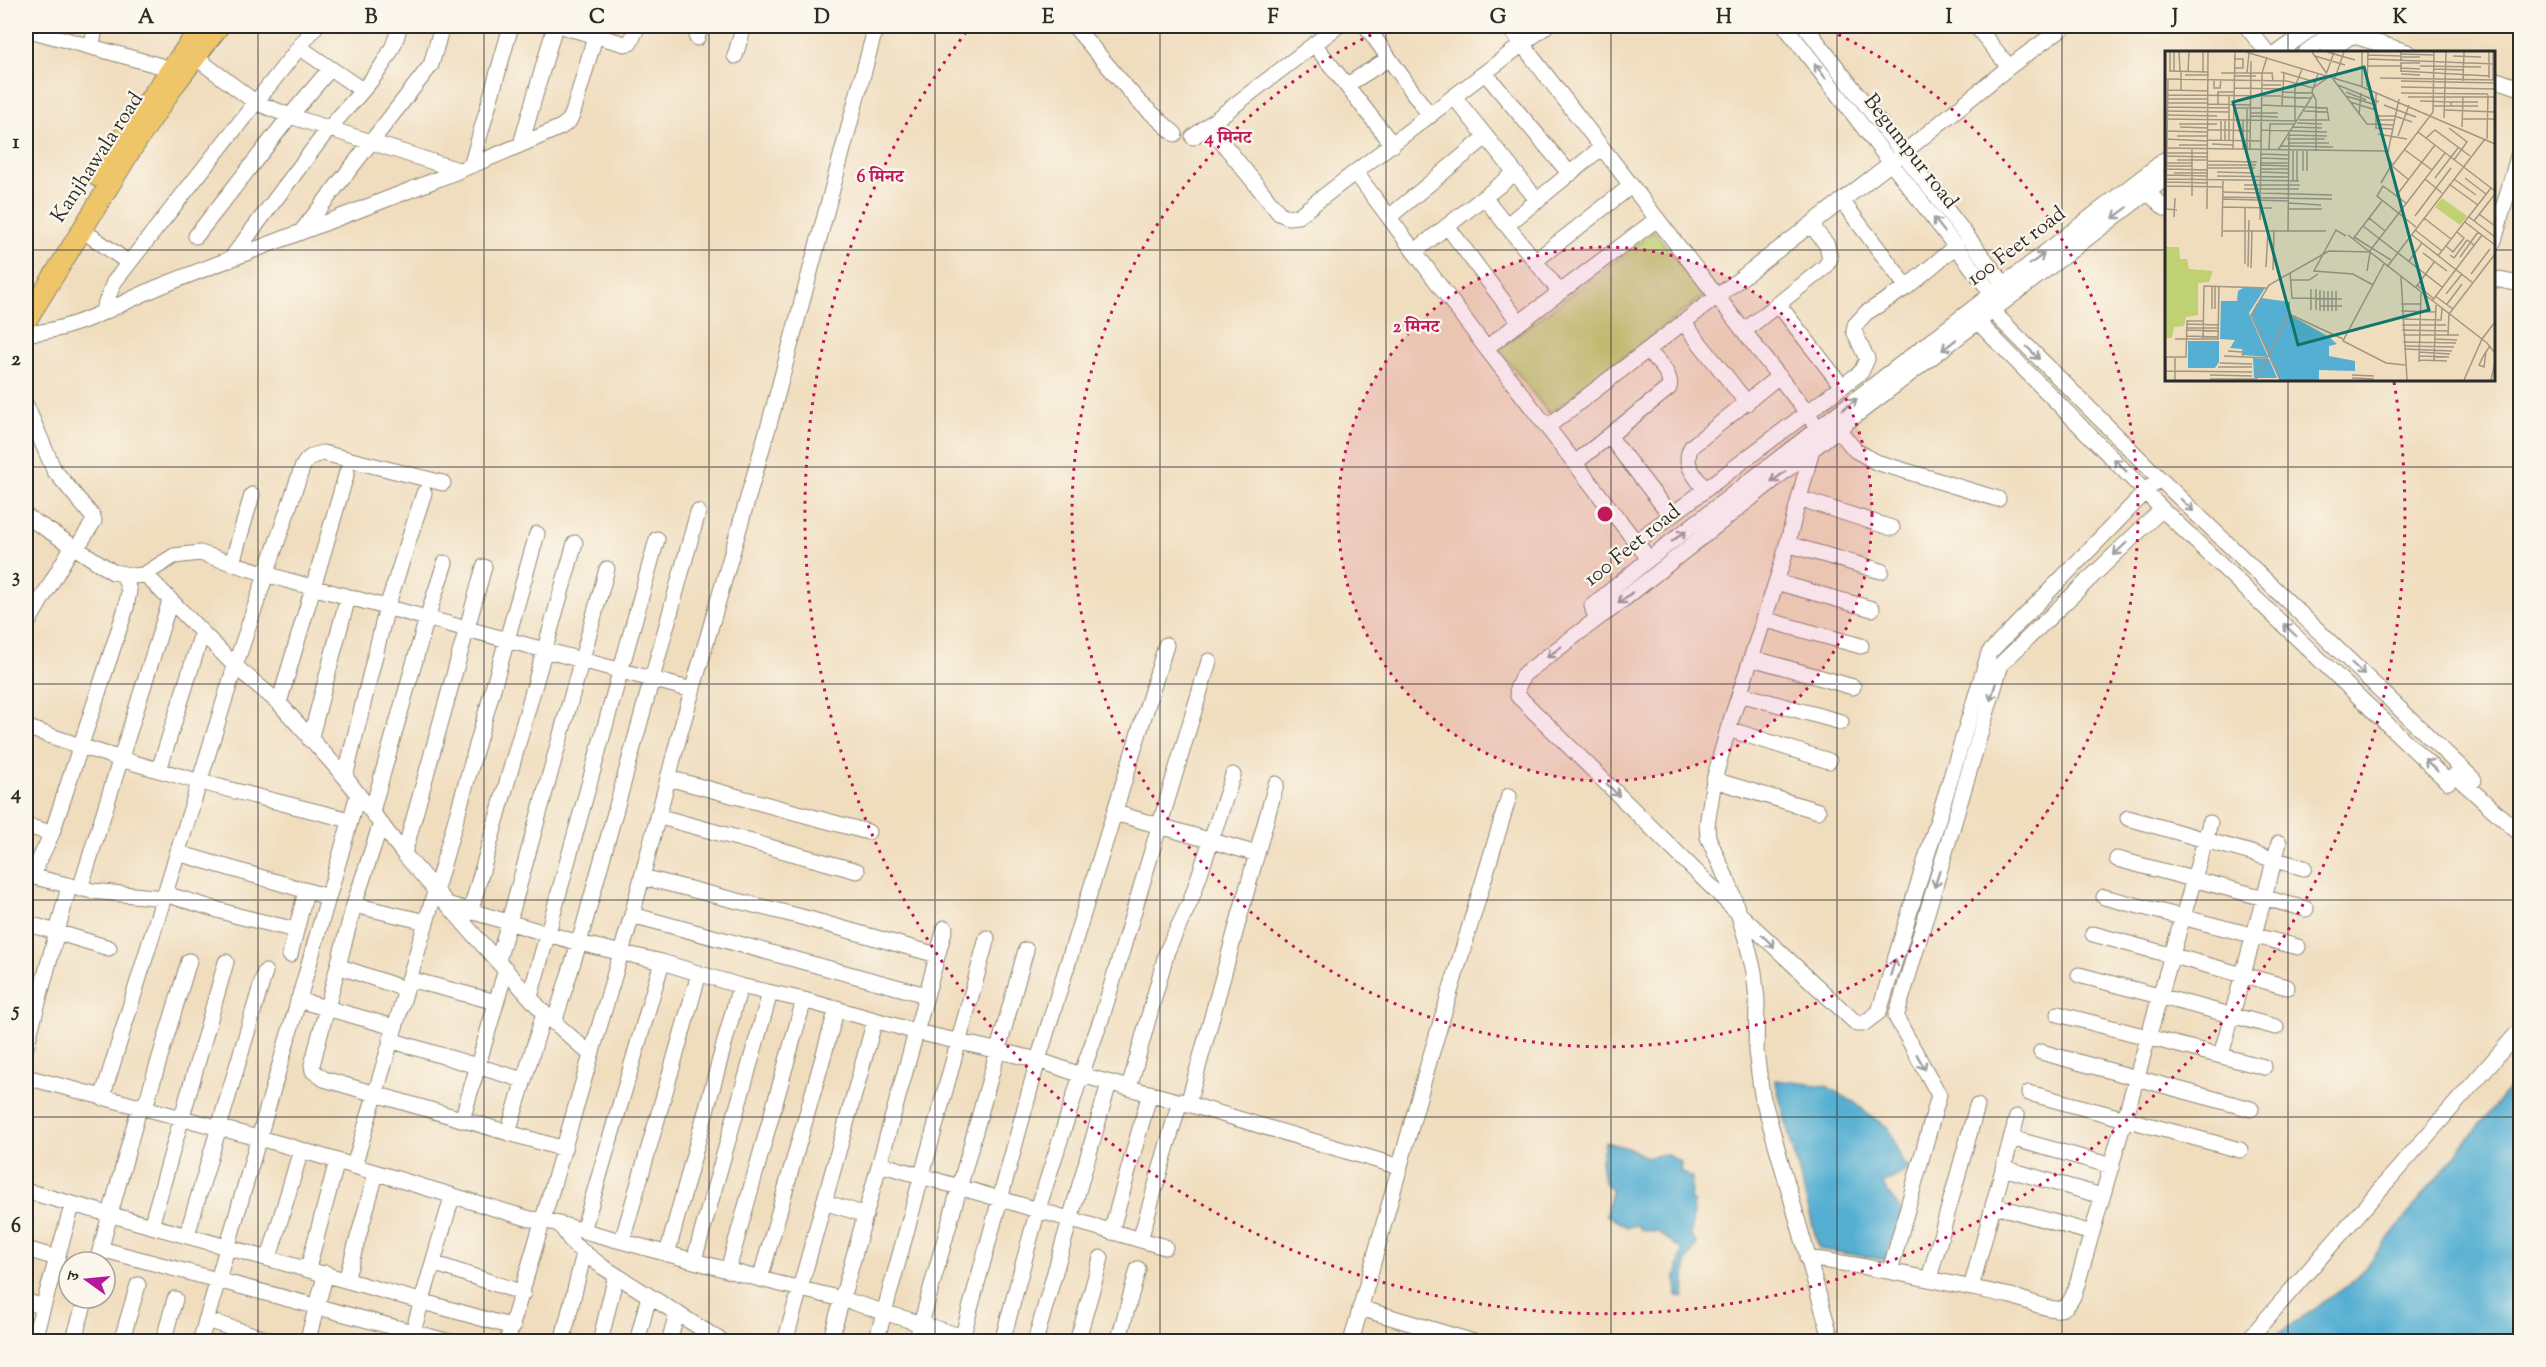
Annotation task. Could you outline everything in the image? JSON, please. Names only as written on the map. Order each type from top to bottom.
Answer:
[{"type":"main road","name":"Kanjhawala road","points":[[27,310],[81,229],[183,66],[202,26]]},
{"type":"main road","name":"Kanjhawala road","points":[[27,310],[119,142],[219,26]]},
{"type":"street","points":[[91,47],[96,26]]},
{"type":"street","points":[[103,310],[114,282],[316,26]]},
{"type":"street","points":[[230,260],[392,49],[399,26]]},
{"type":"street","points":[[301,232],[369,141],[431,64],[442,26]]},
{"type":"street","points":[[465,166],[511,26]]},
{"type":"street","points":[[521,144],[555,26]]},
{"type":"street","points":[[561,26],[597,31],[626,44],[630,43],[638,26]]},
{"type":"street","points":[[735,56],[744,26]]},
{"type":"street","points":[[26,1191],[72,1206],[188,1235],[422,1301],[510,1334],[632,915],[692,690],[767,432],[876,26]]},
{"type":"street","points":[[1074,26],[1133,96],[1175,134]]},
{"type":"street","points":[[1193,137],[1338,26]]},
{"type":"street","points":[[1366,26],[1430,116]]},
{"type":"street","points":[[1508,26],[1779,376],[1817,430],[1801,499],[1728,729],[1714,780],[1707,825],[1708,837],[1731,889],[1754,972],[1757,1000],[1756,1052],[1762,1095],[1832,1341]]},
{"type":"street","points":[[1209,126],[1279,213],[1288,217],[1298,216],[1546,26]]},
{"type":"street","name":"Begumpur road","points":[[1785,26],[1897,158],[2000,297]]},
{"type":"street","name":"Begumpur road","points":[[1805,26],[1956,246],[2000,297]]},
{"type":"street","points":[[1976,26],[2009,67]]},
{"type":"street","points":[[1547,427],[1811,225],[2009,67],[2065,26]]},
{"type":"street","points":[[2246,26],[2266,51]]},
{"type":"street","points":[[2280,51],[2307,28]]},
{"type":"street","points":[[26,29],[53,31],[91,47],[183,66],[255,102],[290,116],[369,141],[465,166]]},
{"type":"street","points":[[2308,51],[2352,29],[2406,51]]},
{"type":"street","points":[[2330,51],[2352,29]]},
{"type":"street","points":[[26,333],[49,332],[561,127],[569,121],[577,101],[597,31]]},
{"type":"street","points":[[1314,44],[1393,145]]},
{"type":"street","points":[[299,47],[362,90]]},
{"type":"street","points":[[1347,85],[1389,59]]},
{"type":"street","points":[[196,236],[330,69]]},
{"type":"street","points":[[1485,73],[1570,174]]},
{"type":"street","points":[[2495,80],[2520,88]]},
{"type":"street","points":[[1454,97],[1538,201]]},
{"type":"street","points":[[1389,218],[1486,137]]},
{"type":"street","points":[[1507,225],[1601,148]]},
{"type":"street","points":[[2495,234],[2520,149]]},
{"type":"street","name":"100 Feet road","points":[[2165,160],[2000,297],[1978,322],[1601,616],[1594,614],[1592,606],[1649,559],[1817,430],[2000,297],[2148,193],[2165,179]]},
{"type":"street","points":[[1356,173],[1485,348],[1649,559]]},
{"type":"street","points":[[1414,252],[1515,173]]},
{"type":"street","points":[[1535,261],[1631,186]]},
{"type":"street","points":[[2148,193],[2165,207]]},
{"type":"street","points":[[1484,197],[1560,292]]},
{"type":"street","points":[[1842,201],[1907,286]]},
{"type":"street","points":[[1485,348],[1657,219]]},
{"type":"street","points":[[1744,331],[1825,267],[1830,260],[1827,245],[1811,225]]},
{"type":"street","points":[[1447,226],[1519,322]]},
{"type":"street","points":[[81,229],[129,263]]},
{"type":"street","points":[[1636,542],[1807,413],[1866,365],[1867,359],[1856,339],[1855,325],[1866,313],[1907,286],[1956,246]]},
{"type":"street","points":[[2495,279],[2520,284]]},
{"type":"street","points":[[2000,297],[2159,478],[2520,824]]},
{"type":"street","points":[[1778,304],[1842,386]]},
{"type":"street","points":[[1683,322],[1747,403]]},
{"type":"street","points":[[1978,322],[2162,509],[2448,782],[2455,775],[2520,834]]},
{"type":"street","points":[[1575,463],[1669,388],[1670,383],[1666,372],[1647,350]]},
{"type":"street","points":[[1705,490],[1687,463],[1686,456],[1692,446],[1779,376]]},
{"type":"street","points":[[26,405],[54,470],[94,521],[74,548],[26,626]]},
{"type":"street","points":[[1838,429],[1855,450],[1875,462],[1998,499]]},
{"type":"street","points":[[1609,436],[1671,516]]},
{"type":"street","points":[[102,1098],[235,666],[302,468],[307,459],[323,453],[443,483]]},
{"type":"street","points":[[279,703],[347,472]]},
{"type":"street","points":[[1601,616],[1523,675],[1517,689],[1518,696],[1738,912],[1857,1024],[1863,1024],[1879,1012],[1989,653],[2159,478]]},
{"type":"street","points":[[345,777],[387,607],[424,493]]},
{"type":"street","points":[[232,563],[252,495]]},
{"type":"street","points":[[1801,499],[1892,528]]},
{"type":"street","points":[[1890,1271],[1939,1095],[1896,1017],[2001,664],[2162,509]]},
{"type":"street","points":[[508,1133],[523,1080],[579,943],[698,512]]},
{"type":"street","points":[[26,516],[113,572],[124,575],[145,574],[174,556],[200,553],[348,597],[692,690]]},
{"type":"street","points":[[354,1166],[537,534]]},
{"type":"street","points":[[530,997],[657,539]]},
{"type":"street","points":[[470,913],[575,543]]},
{"type":"street","points":[[1787,544],[1881,571]]},
{"type":"street","points":[[445,563],[427,618],[312,1065],[313,1071],[324,1079],[374,1095],[564,1149]]},
{"type":"street","points":[[404,854],[484,567]]},
{"type":"street","points":[[462,1120],[496,1002],[510,924],[608,569]]},
{"type":"street","points":[[145,574],[235,666],[279,703],[345,777],[404,854],[530,997],[549,1018],[590,1054]]},
{"type":"street","points":[[124,575],[129,597],[52,833],[29,876],[74,888],[165,896],[296,930]]},
{"type":"street","points":[[1776,582],[1872,609]]},
{"type":"street","points":[[310,740],[348,597]]},
{"type":"street","points":[[26,1047],[57,933],[119,759],[170,601]]},
{"type":"street","points":[[1763,620],[1861,646]]},
{"type":"street","points":[[159,770],[202,633]]},
{"type":"street","points":[[961,1339],[1038,1060],[1166,645]]},
{"type":"street","points":[[1752,658],[1853,687]]},
{"type":"street","points":[[1002,1341],[1038,1209],[1102,1017],[1209,661]]},
{"type":"street","points":[[1740,694],[1841,722]]},
{"type":"street","points":[[26,727],[119,759],[350,820]]},
{"type":"street","points":[[1728,729],[1829,761]]},
{"type":"street","points":[[1130,1088],[1167,951],[1191,900],[1233,775]]},
{"type":"street","points":[[668,778],[868,832]]},
{"type":"street","points":[[1714,780],[1818,811]]},
{"type":"street","points":[[1140,1240],[1184,1102],[1276,784]]},
{"type":"street","points":[[200,1341],[358,794]]},
{"type":"street","points":[[1351,1341],[1509,796]]},
{"type":"street","points":[[1115,813],[1257,855]]},
{"type":"street","points":[[657,816],[857,871]]},
{"type":"street","points":[[2128,818],[2304,868]]},
{"type":"street","points":[[1807,1258],[1890,1271],[2060,1309],[2072,1297],[2150,1036],[2210,823]]},
{"type":"street","points":[[26,826],[52,833]]},
{"type":"street","points":[[2221,1055],[2242,975],[2266,898],[2279,843]]},
{"type":"street","points":[[178,853],[328,897]]},
{"type":"street","points":[[2117,859],[2306,909]]},
{"type":"street","points":[[642,877],[798,915],[937,955]]},
{"type":"street","points":[[290,955],[306,891]]},
{"type":"street","points":[[2104,897],[2298,947]]},
{"type":"street","points":[[354,905],[426,922]]},
{"type":"street","points":[[450,906],[740,986],[837,1008],[917,1032],[1038,1060],[1081,1075],[1184,1102],[1400,1167]]},
{"type":"street","points":[[632,915],[926,995]]},
{"type":"street","points":[[26,923],[108,948]]},
{"type":"street","points":[[830,1341],[945,927]]},
{"type":"street","points":[[2093,934],[2287,987]]},
{"type":"street","points":[[876,1341],[987,938]]},
{"type":"street","points":[[916,1341],[1026,950]]},
{"type":"street","points":[[101,1250],[189,961]]},
{"type":"street","points":[[151,1226],[226,962]]},
{"type":"street","points":[[583,1231],[662,963]]},
{"type":"street","points":[[338,966],[407,984],[496,1002]]},
{"type":"street","points":[[188,1235],[265,972]]},
{"type":"street","points":[[622,1241],[699,974]]},
{"type":"street","points":[[2079,975],[2276,1027]]},
{"type":"street","points":[[667,1254],[740,986]]},
{"type":"street","points":[[694,1260],[770,993]]},
{"type":"street","points":[[298,1000],[523,1080]]},
{"type":"street","points":[[728,1270],[804,1000]]},
{"type":"street","points":[[760,1280],[837,1008]]},
{"type":"street","points":[[2058,1014],[2264,1066]]},
{"type":"street","points":[[785,1341],[875,1020]]},
{"type":"street","points":[[2246,1341],[2520,1030]]},
{"type":"street","points":[[2041,1052],[2251,1109]]},
{"type":"street","points":[[26,1077],[259,1138],[530,1219],[544,1220],[760,1280],[842,1299],[961,1339],[979,1341]]},
{"type":"street","points":[[1035,1341],[1109,1083]]},
{"type":"street","points":[[2029,1092],[2240,1150]]},
{"type":"street","points":[[1111,1232],[1150,1093]]},
{"type":"street","points":[[1929,1279],[1977,1106]]},
{"type":"street","points":[[1971,1288],[2017,1117]]},
{"type":"street","points":[[2011,1138],[2112,1166]]},
{"type":"street","points":[[269,1258],[301,1150]]},
{"type":"street","points":[[308,1268],[337,1161]]},
{"type":"street","points":[[880,1164],[1165,1247]]},
{"type":"street","points":[[2003,1168],[2102,1196]]},
{"type":"street","points":[[346,1280],[376,1174]]},
{"type":"street","points":[[412,1336],[452,1197]]},
{"type":"street","points":[[824,1202],[866,1215]]},
{"type":"street","points":[[1993,1204],[2092,1233]]},
{"type":"street","points":[[59,1250],[72,1206]]},
{"type":"street","points":[[561,1226],[574,1245],[584,1253],[677,1313],[705,1336],[723,1341]]},
{"type":"street","points":[[26,1249],[57,1258],[33,1341]]},
{"type":"street","points":[[562,1341],[584,1253]]},
{"type":"street","points":[[1077,1341],[1101,1258]]},
{"type":"street","points":[[117,1260],[317,1307],[412,1336],[450,1341]]},
{"type":"street","points":[[433,1263],[523,1293]]},
{"type":"street","points":[[1118,1341],[1138,1269]]},
{"type":"street","points":[[307,1341],[326,1273]]},
{"type":"street","points":[[600,1341],[616,1275]]},
{"type":"street","points":[[121,1341],[138,1285]]},
{"type":"street","points":[[637,1341],[649,1296]]},
{"type":"street","points":[[163,1341],[175,1299]]},
{"type":"street","points":[[26,1301],[43,1307]]},
{"type":"street","points":[[1360,1308],[1474,1341]]},
{"type":"street","points":[[73,1341],[82,1310]]},
{"type":"street","points":[[669,1341],[677,1313]]},
{"type":"street","points":[[206,1320],[276,1341]]},
{"type":"green space","points":[[1654,231],[1704,296],[1549,414],[1499,349]]},
{"type":"water","points":[[2520,1074],[2520,1341],[2268,1341],[2356,1279]]},
{"type":"water","points":[[1775,1080],[1826,1086],[1857,1104],[1867,1114],[1889,1128],[1901,1159],[1910,1169],[1882,1184],[1902,1212],[1885,1260],[1819,1249]]},
{"type":"water","points":[[1605,1142],[1632,1149],[1646,1158],[1665,1154],[1681,1162],[1680,1172],[1692,1178],[1690,1199],[1694,1203],[1691,1236],[1697,1243],[1686,1263],[1684,1297],[1677,1296],[1676,1277],[1682,1250],[1658,1232],[1642,1230],[1637,1225],[1627,1227],[1606,1215],[1612,1189],[1604,1182],[1601,1160]]}]
